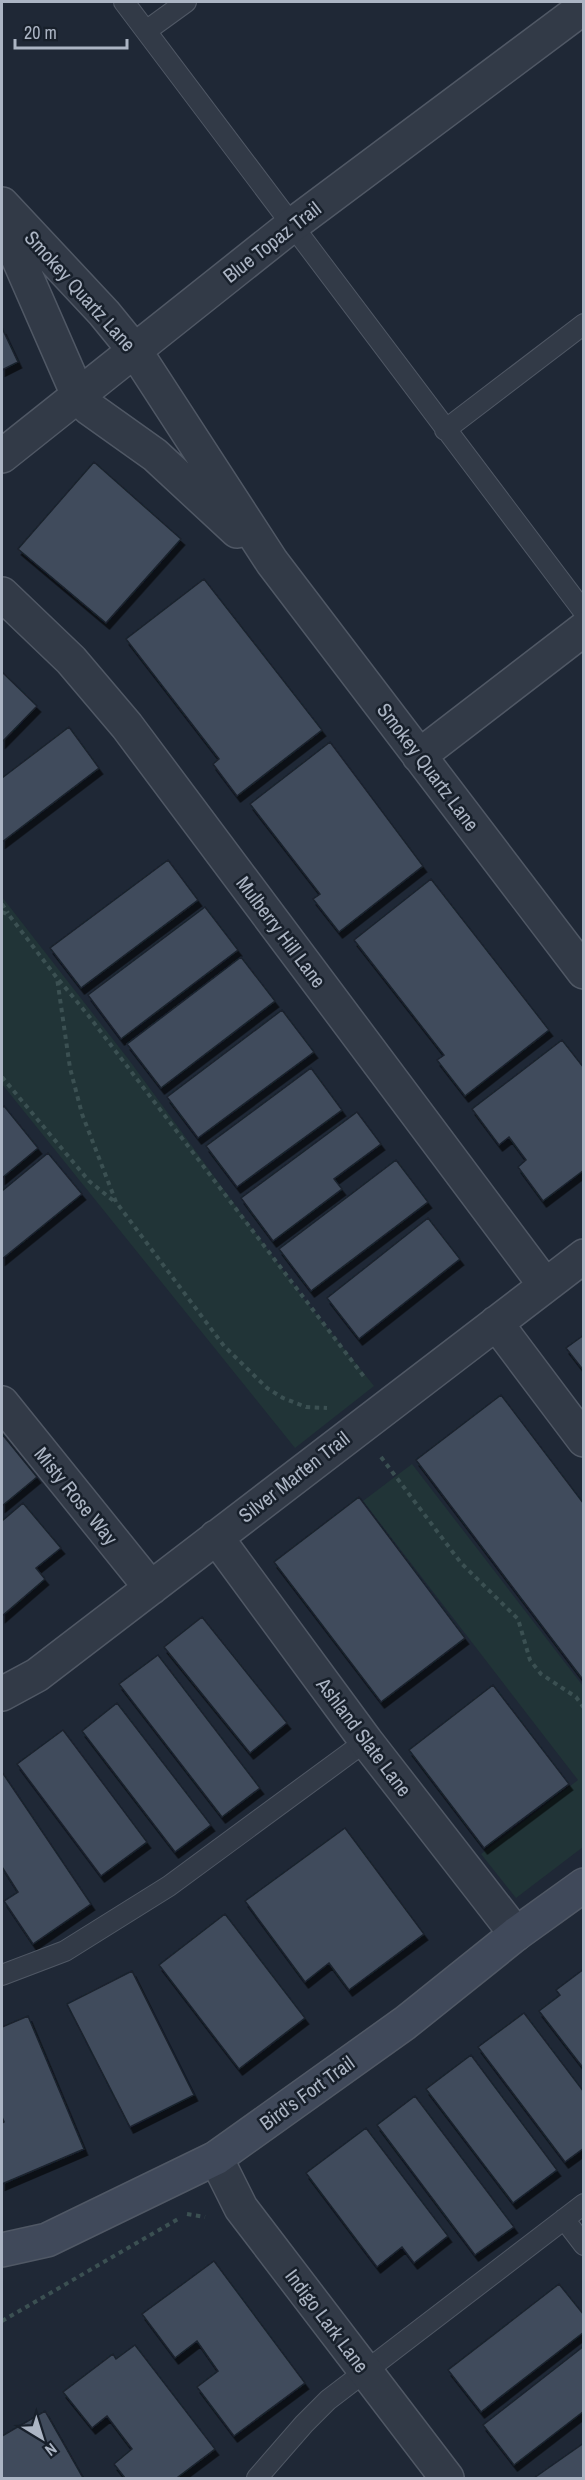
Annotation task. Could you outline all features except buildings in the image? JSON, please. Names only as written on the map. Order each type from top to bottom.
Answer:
[{"type":"street","name":"Blue Topaz Trail","points":[[546,34],[570,2]]},
{"type":"street","name":"Blue Topaz Trail","points":[[2,456],[291,226],[584,7]]},
{"type":"street","name":"Smokey Quartz Lane","points":[[2,204],[104,313],[135,351],[272,562],[584,972]]},
{"type":"street","name":"Smokey Quartz Lane","points":[[2,221],[78,395],[89,408],[155,455],[272,562]]},
{"type":"street","name":"Mulberry Hill Lane","points":[[2,594],[71,660],[127,726],[545,1284]]},
{"type":"street","points":[[419,756],[584,629]]},
{"type":"street","name":"Silver Marten Trail","points":[[2,1695],[37,1675],[545,1284],[584,1257]]},
{"type":"street","points":[[496,1323],[584,1440]]},
{"type":"street","name":"Misty Rose Way","points":[[2,1403],[151,1588]]},
{"type":"street","name":"Ashland Slate Lane","points":[[216,1537],[366,1741],[516,1934]]},
{"type":"street","name":"Bird's Fort Trail","points":[[2,2250],[47,2240],[216,2158],[405,2023],[516,1934],[584,1885]]},
{"type":"street","name":"Indigo Lark Lane","points":[[216,2158],[242,2208],[447,2478]]},
{"type":"lane","points":[[124,2],[444,430],[584,612]]},
{"type":"lane","points":[[146,31],[186,2]]},
{"type":"lane","points":[[444,430],[584,324]]},
{"type":"lane","points":[[2,1975],[65,1951],[169,1886],[366,1741]]},
{"type":"lane","points":[[257,2478],[328,2400],[584,2204]]},
{"type":"lane","points":[[564,2219],[584,2245]]},
{"type":"path","points":[[2,904],[365,1379]]},
{"type":"path","points":[[2,912],[9,915]]},
{"type":"path","points":[[57,978],[64,1032],[81,1114],[116,1202]]},
{"type":"path","points":[[2,1077],[89,1181],[116,1202],[225,1346],[267,1388],[283,1398],[306,1407],[332,1408],[373,1464],[382,1456],[461,1563],[518,1619],[530,1660],[541,1674],[576,1697],[584,1708]]},
{"type":"path","points":[[2,2321],[127,2251],[188,2213],[205,2217],[213,2225]]},
{"type":"green space","points":[[2,897],[129,1060],[304,1299],[374,1386],[295,1448],[2,1084]]},
{"type":"green space","points":[[412,1464],[583,1686],[583,1847],[516,1898],[481,1854],[578,1780],[363,1501]]}]
